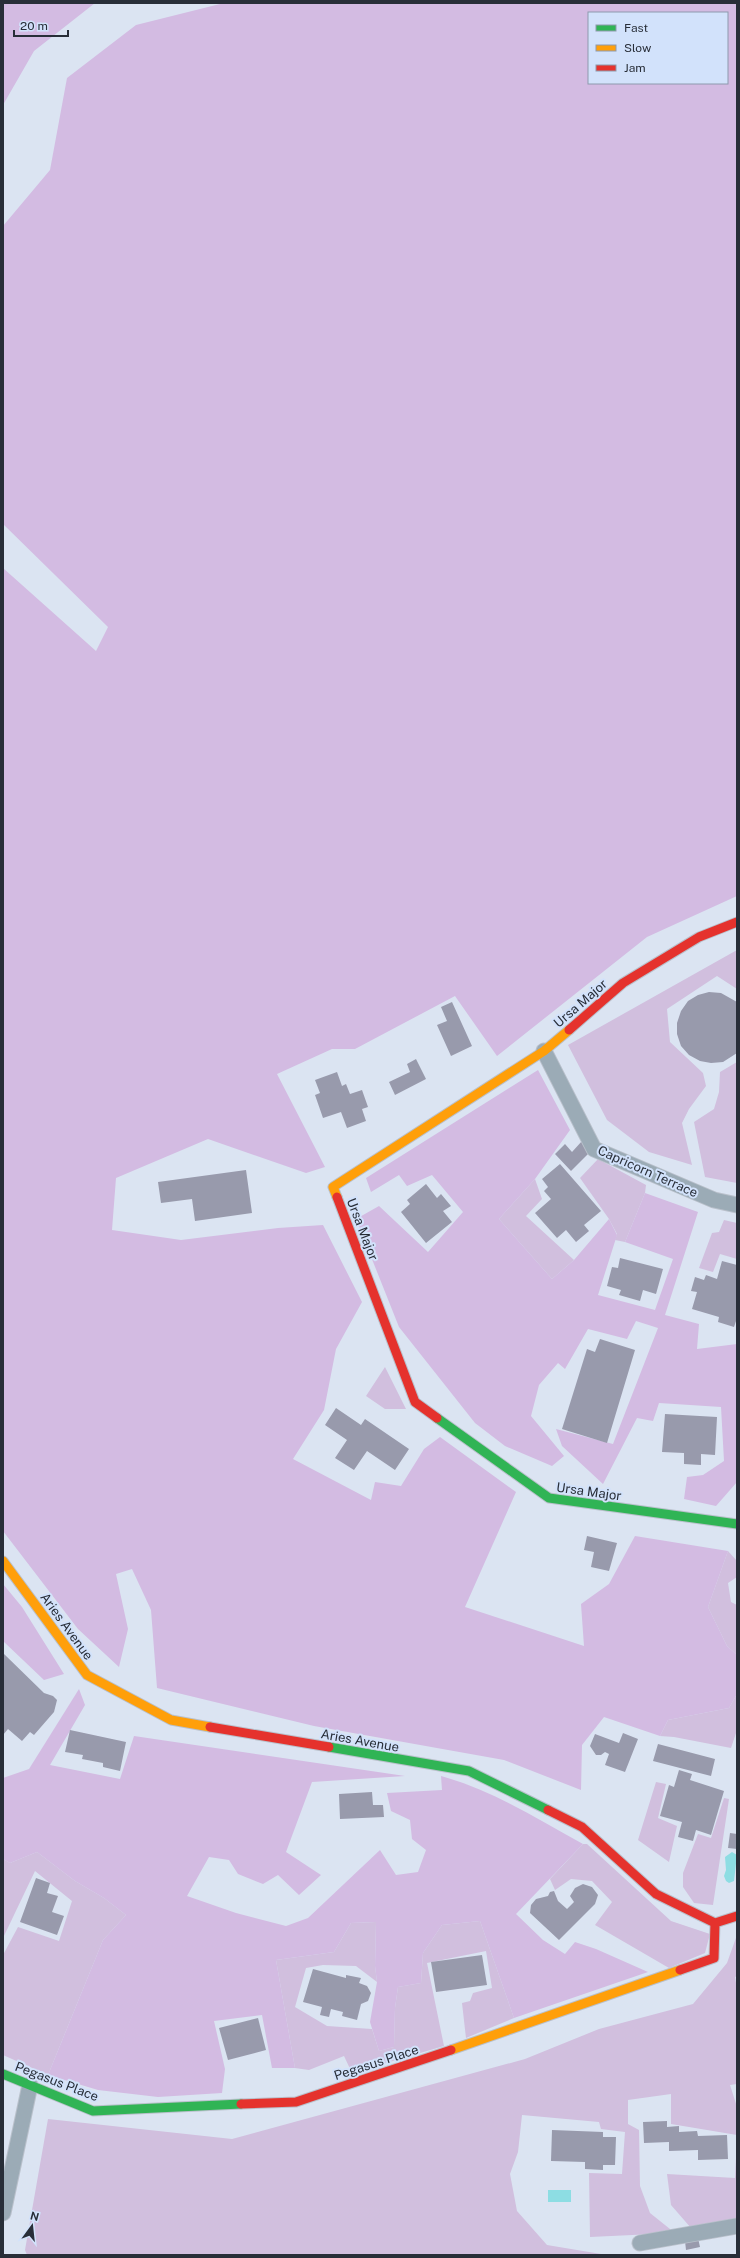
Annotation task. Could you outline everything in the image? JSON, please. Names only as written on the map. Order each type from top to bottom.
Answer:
[{"type":"street","name":"Ursa Major","points":[[737,922],[699,937],[623,983],[544,1051],[333,1187],[415,1402],[548,1498],[737,1524]]},
{"type":"street","name":"Capricorn Terrace","points":[[544,1051],[594,1149],[714,1200],[737,1205]]},
{"type":"street","name":"Aries Avenue","points":[[3,1561],[87,1675],[171,1720],[469,1771],[582,1827],[656,1894],[715,1923]]},
{"type":"street","points":[[715,1923],[737,1916]]},
{"type":"street","name":"Pegasus Place","points":[[3,2074],[93,2111],[296,2102],[464,2046],[714,1958],[715,1923]]},
{"type":"street","points":[[3,2213],[30,2085]]},
{"type":"street","points":[[640,2243],[737,2226]]},
{"type":"shaded area","points":[[3,3],[95,3],[34,51],[3,105]]},
{"type":"shaded area","points":[[224,3],[737,3],[737,896],[647,937],[497,1056],[455,996],[355,1049],[332,1049],[277,1074],[325,1167],[306,1173],[208,1139],[116,1178],[112,1230],[181,1240],[278,1228],[323,1225],[362,1302],[336,1349],[324,1410],[293,1459],[371,1500],[375,1482],[401,1486],[424,1449],[440,1437],[516,1492],[465,1607],[584,1646],[581,1604],[609,1584],[635,1536],[728,1551],[708,1607],[727,1646],[737,1655],[737,1694],[729,1708],[668,1720],[660,1736],[604,1717],[582,1745],[581,1790],[504,1760],[314,1726],[157,1688],[151,1610],[132,1569],[116,1574],[128,1629],[119,1667],[78,1629],[3,1531],[3,568],[96,651],[108,627],[3,524],[3,226],[50,170],[67,78],[136,25]]},
{"type":"shaded area","points":[[737,950],[737,989],[717,976],[667,1009],[670,1042],[703,1073],[706,1086],[689,1109],[682,1123],[692,1165],[649,1152],[607,1120],[568,1045]]},
{"type":"shaded area","points":[[737,1062],[737,1183],[705,1177],[694,1122],[714,1109],[719,1092],[720,1072]]},
{"type":"shaded area","points":[[538,1070],[570,1130],[535,1179],[499,1219],[552,1279],[574,1260],[609,1219],[617,1235],[598,1295],[655,1310],[673,1259],[625,1242],[645,1193],[698,1212],[665,1315],[699,1324],[697,1349],[737,1344],[737,1482],[716,1506],[684,1499],[687,1477],[703,1475],[724,1461],[721,1407],[659,1403],[653,1421],[637,1418],[603,1484],[562,1446],[556,1429],[613,1444],[658,1328],[636,1321],[627,1339],[588,1329],[565,1369],[558,1363],[539,1385],[531,1416],[564,1456],[552,1466],[505,1446],[475,1423],[399,1327],[356,1219],[379,1206],[428,1252],[463,1212],[432,1175],[407,1186],[399,1175],[371,1192],[366,1178]]},
{"type":"shaded area","points":[[598,1159],[646,1185],[645,1193],[625,1242],[615,1240],[617,1234],[609,1219],[580,1178]]},
{"type":"shaded area","points":[[535,1179],[542,1199],[526,1216],[574,1260],[552,1279],[499,1219]]},
{"type":"shaded area","points":[[724,1220],[737,1223],[737,1259],[720,1254],[713,1272],[699,1268],[712,1233],[719,1232]]},
{"type":"shaded area","points":[[385,1367],[406,1409],[385,1409],[366,1396]]},
{"type":"shaded area","points":[[728,1551],[737,1561],[737,1577],[728,1583],[731,1602],[737,1605],[737,1655],[727,1646],[708,1607]]},
{"type":"shaded area","points":[[3,1584],[22,1607],[64,1674],[44,1680],[3,1641]]},
{"type":"shaded area","points":[[79,1689],[85,1705],[50,1765],[120,1779],[134,1736],[405,1776],[312,1782],[286,1852],[321,1875],[299,1895],[278,1875],[263,1884],[238,1874],[229,1860],[209,1857],[187,1896],[236,1913],[286,1926],[308,1918],[380,1850],[396,1875],[418,1872],[426,1850],[412,1839],[410,1820],[391,1811],[387,1793],[442,1790],[441,1776],[496,1797],[532,1815],[583,1844],[516,1914],[543,1940],[565,1954],[575,1942],[596,1949],[648,1972],[514,2018],[480,1921],[442,1925],[423,1953],[421,1983],[398,1987],[395,2008],[394,2047],[379,2051],[370,2022],[377,1982],[375,1966],[376,1922],[351,1923],[334,1952],[276,1960],[295,2068],[272,2068],[262,2015],[214,2021],[225,2069],[222,2093],[158,2097],[98,2090],[48,2075],[103,1940],[126,1915],[104,1898],[75,1881],[37,1852],[10,1863],[3,1859],[3,1778],[29,1769]]},
{"type":"shaded area","points":[[737,1694],[737,1730],[731,1748],[674,1737],[660,1736],[668,1720],[729,1708]]},
{"type":"shaded area","points":[[656,1782],[666,1784],[658,1818],[677,1826],[669,1862],[638,1840]]},
{"type":"shaded area","points":[[724,1798],[729,1799],[713,1905],[694,1903],[683,1887],[683,1873],[698,1834],[711,1838]]},
{"type":"shaded area","points":[[583,1844],[587,1844],[671,1921],[710,1934],[705,1953],[669,1968],[595,1925],[612,1902],[592,1881],[571,1879],[555,1890],[550,1879]]},
{"type":"shaded area","points":[[37,1852],[75,1881],[104,1898],[126,1915],[103,1940],[48,2075],[3,2055],[3,1955],[18,1927],[59,1941],[72,1901],[35,1871],[3,1938],[3,1859],[10,1863]]},
{"type":"shaded area","points":[[480,1921],[514,2018],[466,2038],[462,2003],[470,2001],[473,1993],[492,1988],[486,1951],[427,1963],[444,2046],[352,2073],[344,2056],[309,2070],[295,2068],[276,1960],[334,1952],[351,1923],[376,1922],[375,1966],[377,1982],[356,1966],[323,1965],[306,1968],[295,2007],[327,2026],[372,2029],[379,2051],[394,2047],[395,2008],[398,1987],[421,1983],[423,1953],[442,1925]]},
{"type":"shaded area","points":[[737,1935],[737,1976],[735,1977],[737,1989],[737,2084],[730,2085],[737,2107],[737,2135],[671,2124],[671,2094],[628,2100],[628,2124],[639,2130],[640,2186],[650,2213],[675,2233],[590,2237],[589,2173],[622,2174],[625,2132],[601,2129],[599,2122],[522,2115],[518,2152],[510,2174],[517,2211],[547,2245],[607,2255],[27,2255],[25,2250],[48,2119],[232,2139],[525,2059],[599,2029],[693,2004],[727,1963]]},
{"type":"shaded area","points":[[737,2138],[737,2220],[691,2228],[671,2205],[667,2174],[735,2178]]},
{"type":"water","points":[[732,1852],[737,1855],[734,1881],[729,1883],[726,1881],[724,1876],[726,1870],[725,1857]]},
{"type":"water","points":[[548,2190],[571,2190],[571,2202],[548,2202]]},
{"type":"building","points":[[709,992],[721,993],[737,1002],[737,1053],[723,1062],[711,1063],[700,1061],[689,1055],[681,1046],[677,1034],[677,1023],[681,1011],[688,1001],[698,995]]},
{"type":"building","points":[[452,1002],[472,1046],[451,1056],[437,1025],[447,1021],[441,1007]]},
{"type":"building","points":[[416,1059],[426,1079],[395,1095],[389,1082],[410,1072],[407,1064]]},
{"type":"building","points":[[337,1072],[342,1086],[346,1084],[350,1094],[362,1090],[368,1107],[362,1109],[366,1121],[347,1128],[341,1112],[323,1118],[315,1095],[320,1093],[315,1080]]},
{"type":"building","points":[[582,1141],[592,1150],[571,1171],[555,1154],[565,1144],[572,1152]]},
{"type":"building","points":[[560,1164],[601,1211],[584,1225],[589,1231],[576,1242],[566,1230],[557,1238],[535,1213],[551,1199],[544,1191],[548,1187],[542,1179]]},
{"type":"building","points":[[246,1170],[252,1213],[195,1221],[192,1199],[161,1203],[158,1182]]},
{"type":"building","points":[[426,1184],[437,1198],[441,1194],[451,1206],[443,1211],[452,1222],[426,1243],[401,1212],[410,1204],[407,1200]]},
{"type":"building","points":[[620,1258],[663,1269],[656,1294],[643,1290],[640,1301],[619,1295],[621,1290],[607,1286],[612,1267],[618,1268]]},
{"type":"building","points":[[722,1261],[737,1265],[737,1318],[734,1327],[718,1322],[719,1317],[692,1309],[697,1292],[691,1291],[695,1277],[704,1280],[706,1275],[717,1279]]},
{"type":"building","points":[[600,1339],[635,1350],[607,1443],[562,1429],[587,1349],[595,1352]]},
{"type":"building","points":[[336,1408],[361,1425],[365,1419],[409,1449],[395,1470],[367,1451],[354,1470],[335,1458],[347,1440],[325,1425]]},
{"type":"building","points":[[665,1414],[717,1417],[715,1455],[701,1454],[701,1465],[684,1464],[684,1453],[662,1452]]},
{"type":"building","points":[[587,1536],[617,1543],[609,1571],[591,1567],[594,1552],[584,1550]]},
{"type":"building","points":[[3,1653],[44,1693],[53,1696],[57,1700],[54,1712],[34,1735],[30,1732],[22,1741],[8,1729],[3,1735]]},
{"type":"building","points":[[70,1730],[126,1742],[120,1771],[103,1767],[103,1763],[82,1759],[83,1755],[65,1752]]},
{"type":"building","points":[[623,1733],[638,1739],[625,1772],[605,1765],[609,1754],[605,1752],[601,1755],[596,1755],[590,1746],[595,1734],[619,1743]]},
{"type":"building","points":[[658,1744],[715,1759],[711,1776],[653,1761]]},
{"type":"building","points":[[679,1770],[692,1774],[690,1780],[724,1791],[711,1835],[696,1830],[693,1841],[678,1837],[682,1822],[660,1816],[669,1785],[674,1787]]},
{"type":"building","points":[[372,1792],[373,1805],[383,1805],[384,1817],[340,1819],[339,1794]]},
{"type":"building","points":[[730,1833],[737,1834],[737,1849],[728,1848]]},
{"type":"building","points":[[36,1878],[50,1883],[47,1893],[58,1896],[52,1912],[64,1916],[57,1935],[20,1922]]},
{"type":"building","points":[[583,1884],[592,1887],[598,1895],[595,1904],[559,1940],[530,1913],[531,1905],[536,1899],[548,1896],[550,1892],[554,1891],[558,1901],[567,1909],[574,1902],[570,1896],[575,1888]]},
{"type":"building","points":[[482,1955],[487,1985],[436,1992],[431,1962]]},
{"type":"building","points":[[313,1969],[346,1978],[346,1975],[361,1978],[359,1983],[367,1986],[371,1993],[368,2001],[361,2004],[357,2020],[342,2016],[343,2012],[331,2009],[329,2017],[320,2015],[322,2007],[303,2002]]},
{"type":"building","points":[[258,2018],[266,2050],[228,2060],[219,2028]]},
{"type":"building","points":[[667,2121],[667,2127],[679,2126],[679,2132],[697,2131],[698,2136],[727,2135],[728,2159],[698,2160],[698,2150],[669,2151],[669,2142],[644,2143],[643,2122]]},
{"type":"building","points":[[552,2130],[603,2132],[603,2137],[616,2137],[615,2165],[603,2165],[603,2170],[585,2169],[585,2162],[551,2161]]},
{"type":"building","points":[[698,2238],[700,2247],[686,2250],[685,2241]]},
{"type":"traffic: fast","points":[[437,1418],[549,1498],[737,1524]]},
{"type":"traffic: fast","points":[[329,1747],[469,1771],[548,1810]]},
{"type":"traffic: fast","points":[[3,2074],[93,2111],[241,2104]]},
{"type":"traffic: slow","points":[[337,1197],[333,1187],[544,1051],[569,1030]]},
{"type":"traffic: slow","points":[[3,1561],[87,1675],[171,1720],[210,1727]]},
{"type":"traffic: slow","points":[[451,2050],[680,1970]]},
{"type":"traffic: jam","points":[[569,1030],[623,983],[699,937],[737,922]]},
{"type":"traffic: jam","points":[[337,1197],[415,1402],[437,1418]]},
{"type":"traffic: jam","points":[[210,1727],[329,1747]]},
{"type":"traffic: jam","points":[[548,1810],[582,1827],[656,1894],[715,1923],[737,1916]]},
{"type":"traffic: jam","points":[[680,1970],[714,1958],[715,1923]]},
{"type":"traffic: jam","points":[[241,2104],[296,2102],[451,2050]]}]
